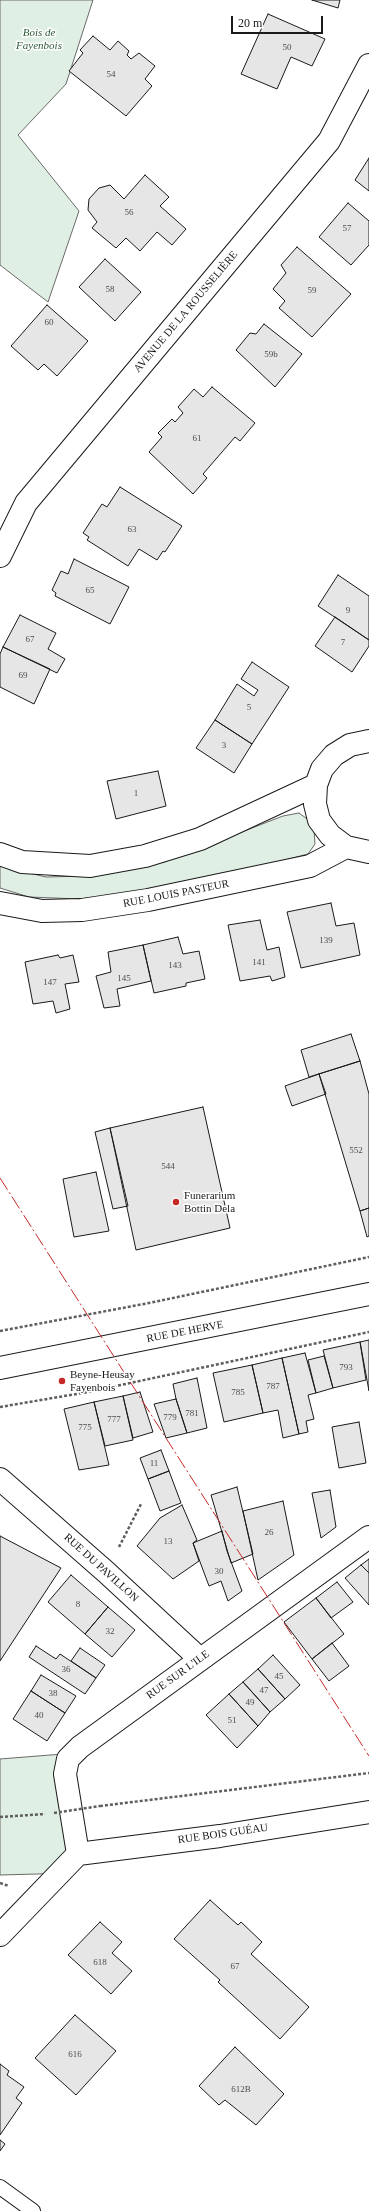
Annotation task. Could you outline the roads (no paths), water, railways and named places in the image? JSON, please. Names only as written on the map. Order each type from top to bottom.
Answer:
[{"type":"street","name":"AVENUE DE LA ROUSSELIÈRE","points":[[0,556],[26,504],[330,141],[369,65]]},
{"type":"street","points":[[369,741],[350,745],[334,755],[322,769],[316,785],[315,804],[319,820],[330,836],[346,847],[369,852]]},
{"type":"street","points":[[0,854],[22,862],[90,866],[145,856],[200,839],[316,785]]},
{"type":"street","name":"RUE LOUIS PASTEUR","points":[[0,903],[42,911],[82,910],[148,900],[310,866],[346,847]]},
{"type":"street","name":"RUE DE HERVE","points":[[0,1368],[369,1294]]},
{"type":"street","name":"RUE DU PAVILLON","points":[[0,1479],[106,1572],[200,1659]]},
{"type":"street","name":"RUE SUR L'ILE","points":[[78,1854],[65,1774],[68,1759],[80,1747],[369,1537]]},
{"type":"street","name":"RUE BOIS GUÉAU","points":[[78,1854],[220,1836],[369,1812]]},
{"type":"street","points":[[0,1935],[78,1854]]},
{"type":"lane","points":[[0,2186],[33,2211]]},
{"type":"place","name":"Funerarium Bottin Dela","points":[[176,1202]]},
{"type":"place","name":"Beyne-Heusay Fayenbois","points":[[62,1381]]},
{"type":"park label","name":"Bois de Fayenbois","points":[[39,39]]}]
